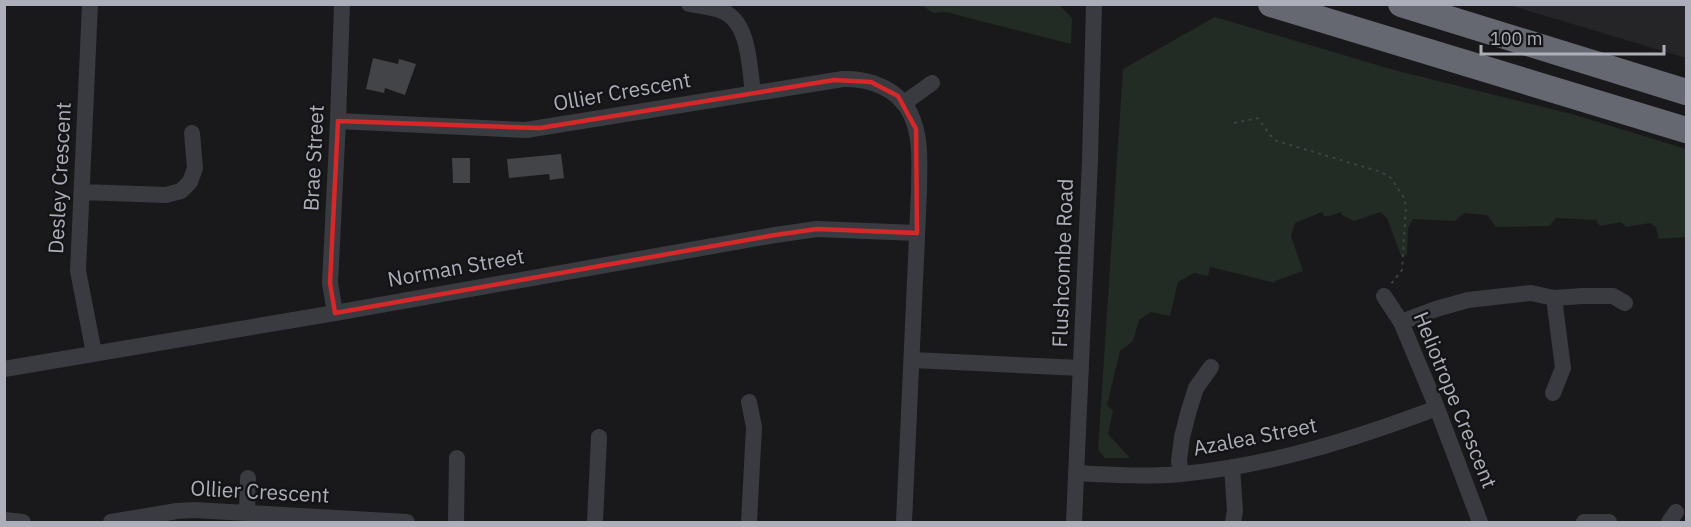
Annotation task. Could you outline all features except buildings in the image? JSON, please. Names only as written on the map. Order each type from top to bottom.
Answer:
[{"type":"highway","points":[[1272,4],[1686,130]]},
{"type":"highway","points":[[1401,4],[1686,92]]},
{"type":"street","name":"Desley Crescent","points":[[90,4],[79,278],[94,353]]},
{"type":"street","name":"Brae Street","points":[[335,313],[330,284],[342,4]]},
{"type":"street","points":[[689,4],[723,11],[735,19],[745,40],[753,92]]},
{"type":"street","name":"Flushcombe Road","points":[[1074,522],[1095,5]]},
{"type":"street","name":"Ollier Crescent","points":[[338,121],[526,130],[852,78],[891,90],[904,103]]},
{"type":"street","points":[[904,522],[920,146],[913,120],[904,103],[932,83]]},
{"type":"street","points":[[82,192],[166,195],[181,191],[190,182],[195,168],[192,134]]},
{"type":"street","name":"Norman Street","points":[[4,369],[775,235],[817,230],[917,233]]},
{"type":"street","points":[[1401,322],[1468,300],[1531,293],[1554,297],[1613,296],[1625,303]]},
{"type":"street","name":"Heliotrope Crescent","points":[[1384,296],[1401,322],[1437,408],[1480,522]]},
{"type":"street","points":[[1553,393],[1563,368],[1554,297]]},
{"type":"street","points":[[912,360],[1081,368]]},
{"type":"street","points":[[1180,474],[1182,437],[1189,410],[1196,388],[1211,367]]},
{"type":"street","points":[[749,402],[754,427],[749,522]]},
{"type":"street","name":"Azalea Street","points":[[1076,473],[1180,474],[1232,467],[1312,451],[1369,434],[1437,408]]},
{"type":"street","points":[[595,522],[599,436]]},
{"type":"street","points":[[456,522],[458,458]]},
{"type":"street","points":[[1232,467],[1235,511],[1233,522]]},
{"type":"street","points":[[247,512],[248,478]]},
{"type":"street","name":"Ollier Crescent","points":[[111,522],[185,510],[407,522]]},
{"type":"street","points":[[4,520],[23,522]]},
{"type":"street","points":[[1584,522],[1609,522]]},
{"type":"path","points":[[1234,123],[1258,118],[1277,141],[1381,172],[1391,178],[1404,198],[1407,214],[1402,270],[1384,296]]},
{"type":"highlighted area","points":[[834,80],[871,82],[898,96],[916,129],[917,233],[817,229],[335,313],[330,283],[338,121],[540,128]]},
{"type":"shaded area","points":[[922,5],[1059,5],[1072,18],[1071,44],[946,12],[933,13]]},
{"type":"shaded area","points":[[1509,5],[1686,5],[1686,58]]},
{"type":"shaded area","points":[[1215,17],[1394,70],[1572,114],[1686,149],[1686,237],[1659,239],[1656,227],[1650,223],[1626,227],[1621,222],[1600,226],[1596,220],[1556,218],[1549,226],[1496,227],[1487,215],[1464,213],[1455,221],[1413,219],[1408,228],[1407,255],[1401,256],[1387,218],[1380,212],[1354,221],[1342,215],[1341,212],[1324,216],[1322,212],[1295,223],[1291,236],[1303,271],[1275,281],[1275,283],[1210,267],[1208,276],[1194,273],[1178,282],[1170,316],[1151,312],[1139,320],[1133,341],[1120,351],[1107,405],[1113,411],[1108,434],[1130,458],[1105,458],[1098,450],[1123,69]]}]
